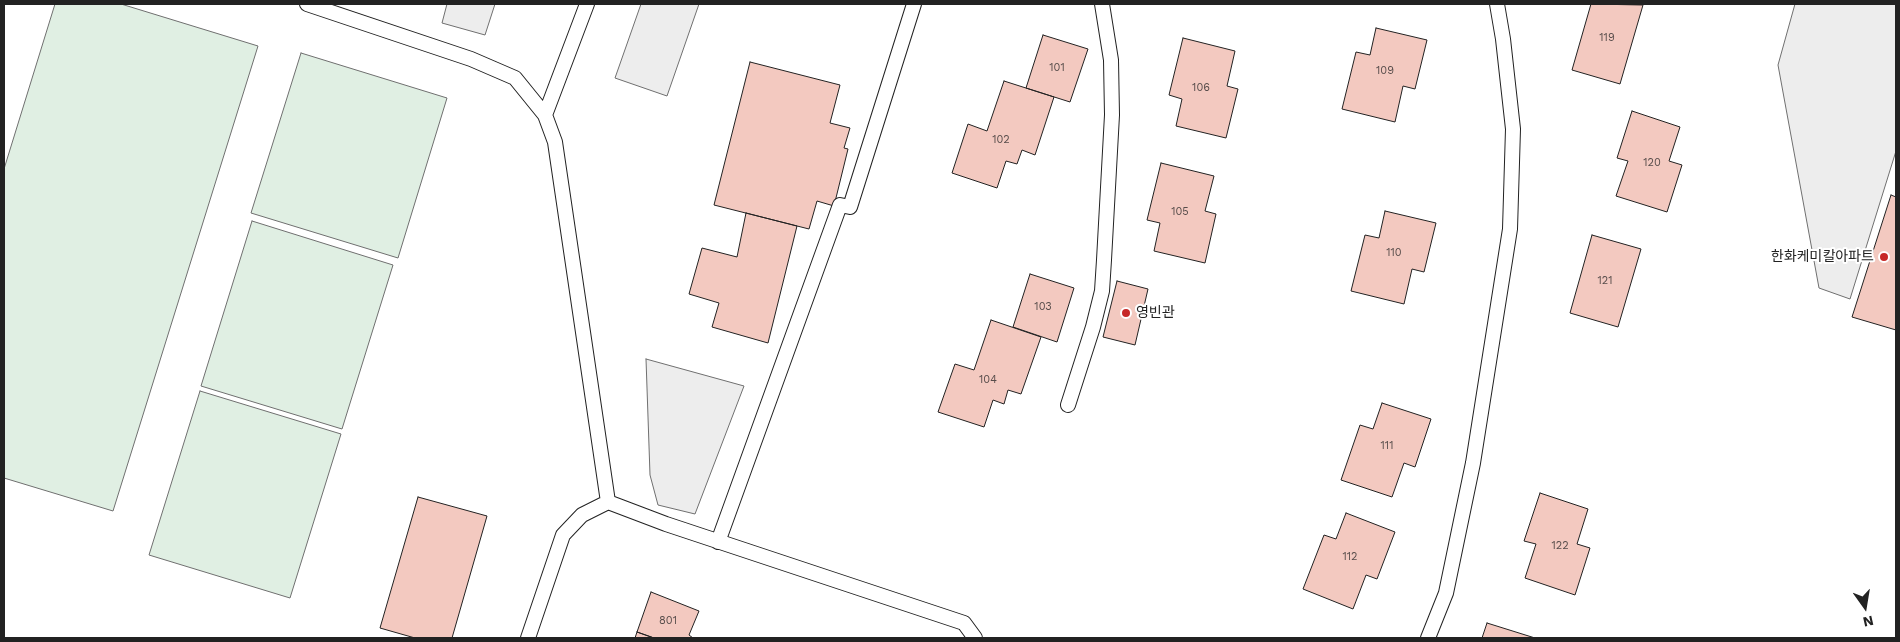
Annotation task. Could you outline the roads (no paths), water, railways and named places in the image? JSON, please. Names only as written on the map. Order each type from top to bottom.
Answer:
[{"type":"lane","points":[[307,4],[471,59],[515,78],[545,115],[555,142],[608,502]]},
{"type":"lane","points":[[545,115],[587,4]]},
{"type":"lane","points":[[718,542],[840,205],[850,207],[914,4]]},
{"type":"lane","points":[[1068,405],[1093,327],[1102,291],[1112,116],[1110,60],[1102,4]]},
{"type":"lane","points":[[1428,638],[1446,593],[1473,463],[1510,229],[1512,129],[1503,39],[1497,4]]},
{"type":"lane","points":[[528,638],[562,535],[582,515],[608,502],[718,542],[964,623],[974,638]]},
{"type":"place","name":"한화케미칼아파트","points":[[1884,257]]},
{"type":"place","name":"영빈관","points":[[1126,313]]}]
